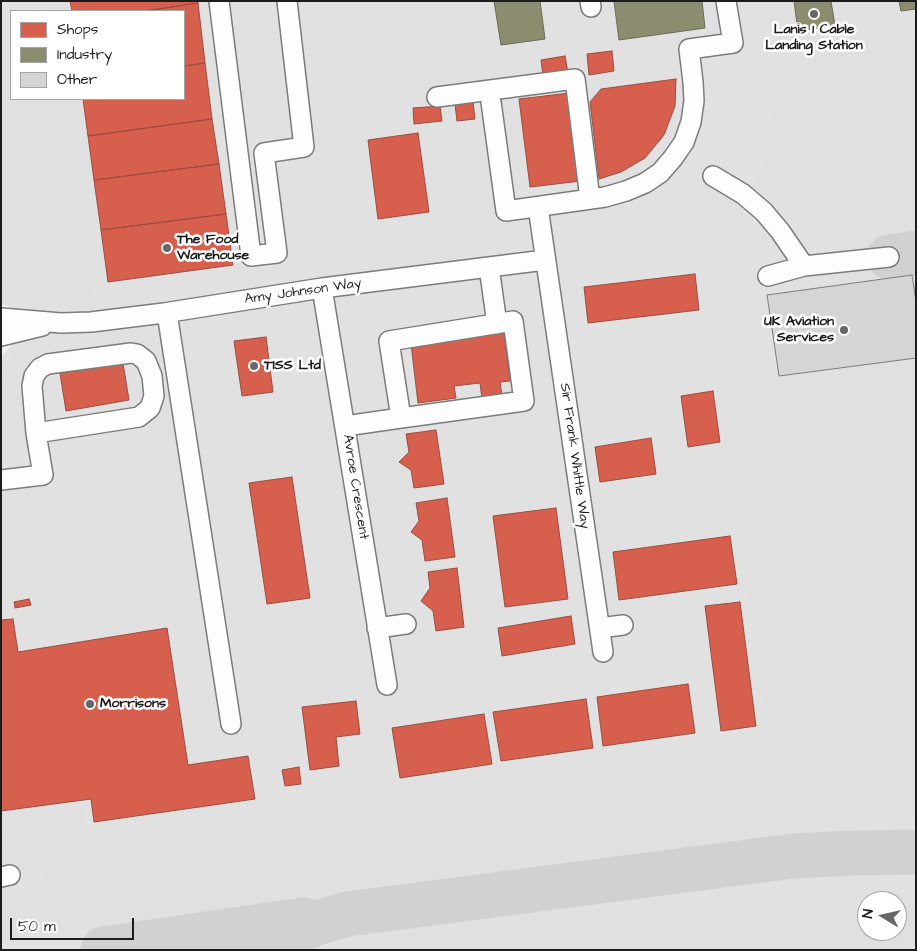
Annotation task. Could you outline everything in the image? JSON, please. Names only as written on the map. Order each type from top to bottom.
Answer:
[{"type":"street","points":[[219,1],[251,256],[277,254],[264,153],[304,147],[286,1]]},
{"type":"street","points":[[491,102],[506,211],[590,199],[626,191],[645,183],[660,173],[673,158],[684,142],[691,122],[694,101],[688,49],[733,43],[726,1]]},
{"type":"street","points":[[437,96],[575,79],[590,199]]},
{"type":"street","points":[[713,176],[743,194],[764,212],[780,231],[804,266]]},
{"type":"street","name":"Sir Frank Whittle Way","points":[[538,207],[603,652]]},
{"type":"street","points":[[768,276],[804,266],[889,257]]},
{"type":"street","name":"Amy Johnson Way","points":[[1,318],[61,323],[91,322],[167,313],[322,288],[546,260]]},
{"type":"street","points":[[489,267],[497,324]]},
{"type":"street","name":"Avroe Crescent","points":[[322,288],[387,685]]},
{"type":"street","points":[[167,313],[231,724]]},
{"type":"street","points":[[345,426],[524,401],[513,321],[389,341],[401,418]]},
{"type":"street","name":"Amy Johnson Way","points":[[1,336],[61,323]]},
{"type":"street","points":[[1,480],[43,474],[44,432],[32,386],[34,376],[40,368],[48,364],[131,353],[137,354],[146,361],[152,376],[154,396],[150,408],[139,418],[44,432]]},
{"type":"street","points":[[377,628],[406,624]]},
{"type":"street","points":[[600,628],[624,625]]},
{"type":"shaded area","points":[[1,1],[916,1],[916,950],[1,950],[1,357],[14,343],[18,332],[19,319],[8,306],[1,304]]},
{"type":"shaded area","points":[[916,38],[916,233],[810,247],[782,214],[754,188],[770,158],[777,60]]},
{"type":"shaded area","points":[[90,284],[93,307],[32,307],[1,299],[1,288],[19,295]]},
{"type":"shaded area","points":[[140,329],[151,335],[159,349],[172,431],[151,434],[148,418],[155,362],[115,348],[118,334],[44,345],[39,360],[29,344],[49,338]]},
{"type":"shaded area","points":[[24,347],[34,365],[24,378],[13,371],[1,388],[1,375],[17,352]]},
{"type":"shaded area","points":[[916,358],[916,815],[160,920],[68,931],[52,921],[44,867],[1,873],[1,847],[771,736],[716,383]]},
{"type":"shaded area","points":[[82,807],[84,823],[72,819],[56,821],[39,832],[29,835],[1,834],[1,820]]},
{"type":"shaded area","points":[[821,882],[876,891],[857,891],[857,941],[907,941],[907,900],[916,903],[916,950],[312,950],[352,939]]},
{"type":"building: Shops","points":[[70,1],[197,1],[198,3],[152,10],[72,10]]},
{"type":"building: Shops","points":[[198,3],[205,63],[185,66],[185,10],[152,10]]},
{"type":"building: Shops","points":[[612,51],[614,71],[589,75],[587,54]]},
{"type":"building: Shops","points":[[565,56],[568,73],[543,76],[541,60]]},
{"type":"building: Shops","points":[[205,63],[212,119],[88,136],[83,100],[185,100],[185,66]]},
{"type":"building: Shops","points":[[676,79],[675,106],[664,135],[645,158],[621,172],[599,179],[590,102],[601,89]]},
{"type":"building: Shops","points":[[570,93],[581,181],[530,187],[519,99]]},
{"type":"building: Shops","points":[[473,102],[475,119],[457,121],[455,104]]},
{"type":"building: Shops","points":[[440,106],[442,121],[414,124],[413,108]]},
{"type":"building: Shops","points":[[212,119],[219,164],[94,180],[88,136]]},
{"type":"building: Shops","points":[[418,133],[429,212],[378,219],[368,140]]},
{"type":"building: Shops","points":[[219,164],[226,214],[101,230],[94,180]]},
{"type":"building: Shops","name":"The Food Warehouse","points":[[226,214],[233,265],[108,282],[101,230]]},
{"type":"building: Shops","points":[[695,274],[699,310],[588,323],[584,287]]},
{"type":"building: Shops","points":[[504,332],[510,381],[500,382],[502,396],[482,399],[480,383],[454,386],[456,398],[418,403],[411,344]]},
{"type":"building: Shops","name":"TISS Ltd","points":[[266,337],[273,392],[242,396],[234,341]]},
{"type":"building: Shops","points":[[123,363],[129,400],[66,411],[60,373]]},
{"type":"building: Shops","points":[[713,391],[720,442],[688,447],[681,396]]},
{"type":"building: Shops","points":[[436,430],[444,484],[414,488],[411,470],[399,462],[409,452],[406,434]]},
{"type":"building: Shops","points":[[651,438],[656,474],[600,482],[595,447]]},
{"type":"building: Shops","points":[[292,477],[310,598],[267,604],[249,483]]},
{"type":"building: Shops","points":[[447,498],[455,557],[425,561],[422,540],[411,532],[419,521],[416,503]]},
{"type":"building: Shops","points":[[556,508],[568,599],[505,607],[493,516]]},
{"type":"building: Shops","points":[[730,536],[737,584],[619,600],[613,552]]},
{"type":"building: Shops","points":[[457,568],[464,627],[436,631],[433,611],[421,601],[430,588],[428,572]]},
{"type":"building: Shops","points":[[29,599],[31,605],[15,608],[14,602]]},
{"type":"building: Shops","points":[[740,602],[756,726],[721,731],[705,606]]},
{"type":"building: Shops","points":[[571,616],[575,644],[502,656],[498,628]]},
{"type":"building: Shops","name":"Morrisons","points":[[13,619],[18,652],[167,628],[188,765],[248,756],[255,799],[94,822],[91,799],[1,811],[1,620]]},
{"type":"building: Shops","points":[[688,684],[695,733],[603,746],[597,697]]},
{"type":"building: Shops","points":[[586,699],[593,748],[501,761],[493,712]]},
{"type":"building: Shops","points":[[356,701],[360,734],[336,737],[339,766],[310,770],[302,707]]},
{"type":"building: Shops","points":[[484,714],[492,764],[400,778],[392,728]]},
{"type":"building: Shops","points":[[299,767],[301,784],[285,786],[282,770]]},
{"type":"building: Industry","points":[[494,1],[540,1],[545,39],[501,45]]},
{"type":"building: Industry","points":[[614,1],[702,1],[705,28],[619,40]]},
{"type":"building: Industry","name":"Lanis 1 Cable Landing Station","points":[[794,1],[831,1],[835,26],[798,31]]},
{"type":"building: Industry","points":[[899,1],[916,1],[916,9],[901,11]]},
{"type":"building: Other","name":"UK Aviation Services","points":[[912,275],[916,301],[916,358],[779,376],[767,295]]},
{"type":"taxiway","points":[[889,257],[916,253]]},
{"type":"taxiway","points":[[267,950],[285,937],[316,923],[348,914],[793,856],[916,852]]},
{"type":"taxiway","points":[[103,949],[304,920]]},
{"type":"place","name":"Lanis 1 Cable Landing Station","points":[[814,14]]},
{"type":"place","name":"The Food Warehouse","points":[[167,248]]},
{"type":"place","name":"UK Aviation Services","points":[[844,330]]},
{"type":"place","name":"TISS Ltd","points":[[254,366]]},
{"type":"place","name":"Morrisons","points":[[90,704]]}]
